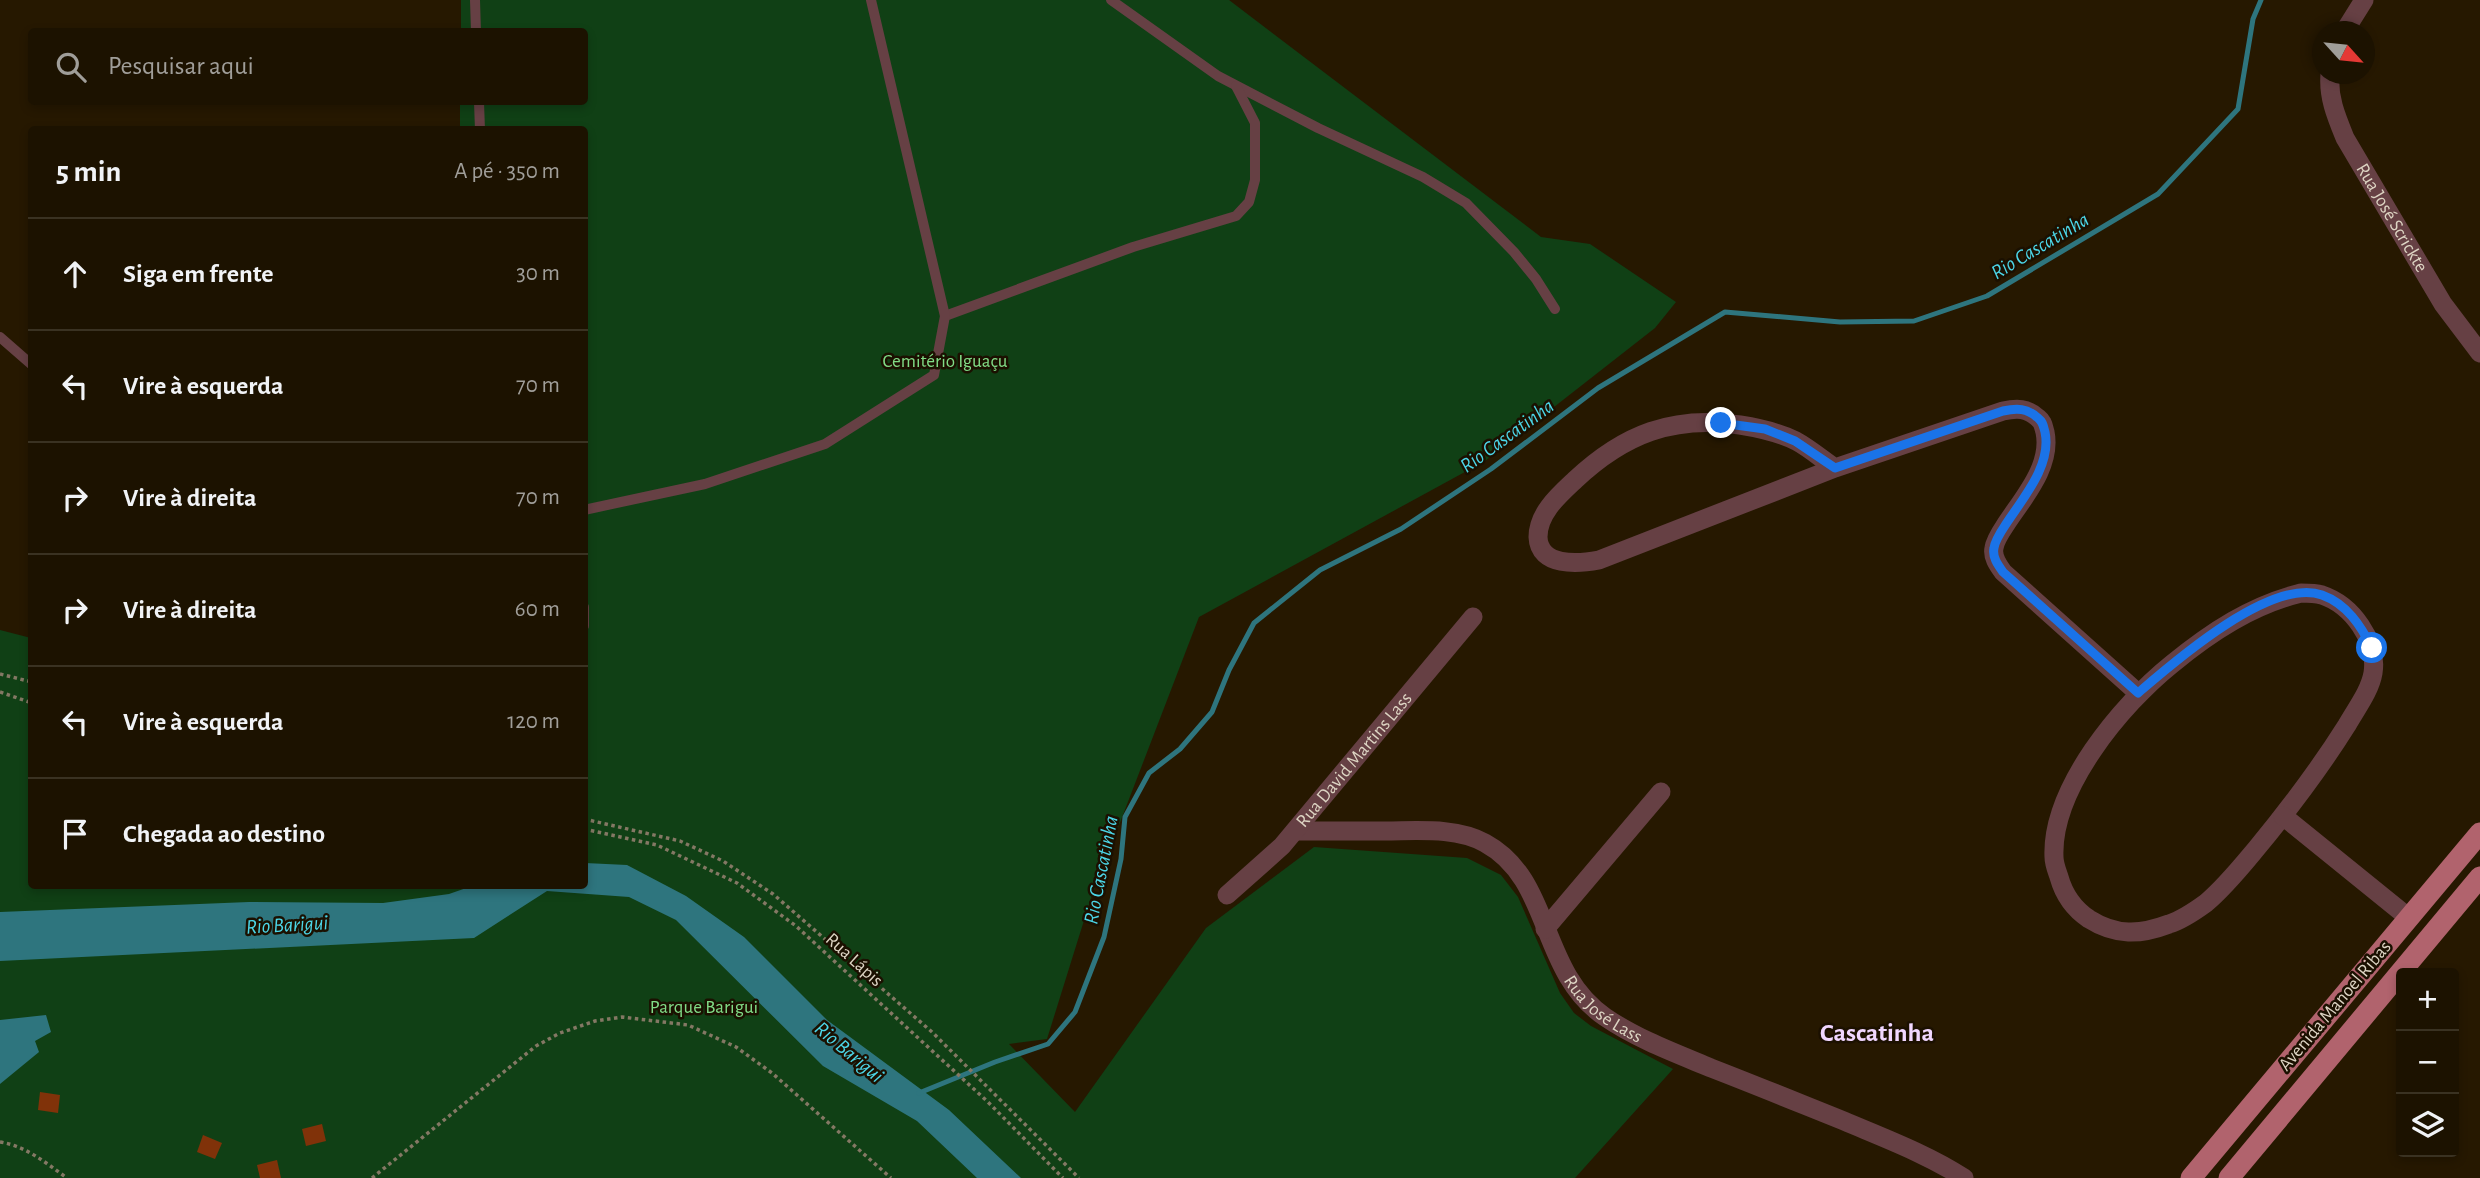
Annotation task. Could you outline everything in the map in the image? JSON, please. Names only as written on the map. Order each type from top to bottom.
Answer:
[{"type":"main road","name":"Avenida Manoel Ribas","points":[[2191,1178],[2480,834]]},
{"type":"main road","points":[[2454,909],[2447,902],[2448,892],[2480,834]]},
{"type":"main road","name":"Avenida Manoel Ribas","points":[[2229,1178],[2480,877]]},
{"type":"main road","points":[[2380,997],[2411,945],[2414,927],[2409,918]]},
{"type":"street","points":[[2351,21],[2364,0]]},
{"type":"street","name":"Rua José Scrickte","points":[[2329,84],[2333,111],[2345,138],[2444,304],[2480,353]]},
{"type":"street","points":[[1835,468],[1795,441],[1765,429],[1690,422],[1660,427],[1626,443],[1585,470],[1557,497],[1542,519],[1538,538],[1543,551],[1557,561],[1579,564],[1599,560],[1835,468],[2003,411],[2019,408],[2033,413],[2042,421],[2046,440],[2043,460],[2036,479],[2001,531],[1994,548],[1995,562],[2138,693]]},
{"type":"street","points":[[2301,593],[2320,594],[2340,604],[2362,626],[2372,648],[2373,673],[2364,696],[2339,736],[2283,816],[2225,885],[2205,904],[2178,921],[2148,932],[2124,933],[2103,928],[2078,912],[2062,889],[2053,859],[2055,832],[2064,804],[2084,766],[2138,693],[2172,663],[2255,608],[2301,593]]},
{"type":"street","name":"Rua David Martins Lass","points":[[1227,895],[1268,860],[1295,831],[1473,617]]},
{"type":"street","points":[[1545,929],[1661,792]]},
{"type":"street","points":[[2283,816],[2409,918]]},
{"type":"street","name":"Rua José Lass","points":[[1295,831],[1436,831],[1482,841],[1503,854],[1521,873],[1570,982],[1594,1008],[1624,1029],[1680,1055],[1890,1140],[1964,1178]]},
{"type":"lane","points":[[475,0],[476,28]]},
{"type":"lane","points":[[588,509],[705,484],[825,444],[934,375],[945,316],[871,0]]},
{"type":"lane","points":[[1111,0],[1218,76],[1318,128],[1423,177],[1466,203],[1514,252],[1555,309]]},
{"type":"lane","points":[[945,316],[1133,247],[1236,216],[1249,202],[1255,180],[1255,123],[1236,85]]},
{"type":"lane","points":[[479,105],[480,126]]},
{"type":"lane","points":[[0,337],[28,362]]},
{"type":"path","points":[[0,674],[28,681]]},
{"type":"path","points":[[0,692],[28,702]]},
{"type":"path","points":[[588,819],[680,841],[723,861],[773,894],[964,1062],[1079,1178]]},
{"type":"path","name":"Rua Lápis","points":[[588,830],[656,845],[737,883],[796,926],[988,1101],[1063,1178]]},
{"type":"path","points":[[372,1178],[536,1046],[560,1032],[595,1021],[622,1017],[688,1025],[736,1047],[772,1073],[891,1178]]},
{"type":"path","points":[[0,1142],[13,1144],[34,1154],[67,1178]]},
{"type":"green space","name":"Cemitério Iguaçu","points":[[461,0],[1229,0],[1541,237],[1590,244],[1676,302],[1655,328],[1485,461],[1199,617],[1091,898],[1047,1039],[1009,1044],[1075,1112],[1206,928],[1314,847],[1467,858],[1501,875],[1518,897],[1560,993],[1574,1013],[1591,1026],[1673,1069],[1575,1178],[0,1178],[0,630],[28,637],[28,889],[588,889],[588,126],[460,126],[460,105],[588,105],[588,28],[461,28]]},
{"type":"water","name":"Rio Barigui","points":[[588,863],[627,865],[686,896],[744,937],[827,1020],[949,1110],[1021,1178],[977,1178],[917,1121],[823,1066],[676,920],[629,897],[547,891],[474,938],[0,961],[0,912],[249,902],[383,903],[449,894],[463,889],[588,889]]},
{"type":"water","points":[[46,1015],[51,1032],[35,1041],[39,1052],[0,1084],[0,1020]]},
{"type":"building","points":[[40,1092],[60,1095],[58,1113],[38,1110]]},
{"type":"building","points":[[322,1124],[326,1141],[306,1146],[302,1129]]},
{"type":"building","points":[[203,1135],[222,1143],[215,1159],[197,1152]]},
{"type":"building","points":[[277,1160],[281,1178],[260,1178],[257,1165]]},
{"type":"waterway","name":"Rio Cascatinha","points":[[919,1093],[1048,1044],[1075,1012],[1104,937],[1121,859],[1125,817],[1149,773],[1180,749],[1212,712],[1229,670],[1254,623],[1320,570],[1401,529],[1491,469],[1598,388],[1725,312],[1840,322],[1914,321],[1987,296],[2158,194],[2238,109],[2253,19],[2261,0]]},
{"type":"district","name":"Cascatinha","points":[[1877,1033]]},
{"type":"route","points":[[1721,423],[1765,429],[1795,441],[1835,468],[2003,411],[2019,408],[2033,413],[2042,421],[2046,440],[2043,460],[2036,479],[2001,531],[1994,548],[1995,562],[2138,693],[2172,663],[2244,613],[2277,599],[2301,593],[2320,594],[2340,604],[2362,626],[2372,648]]},
{"type":"park label","name":"Parque Barigui","points":[[704,1007]]}]
